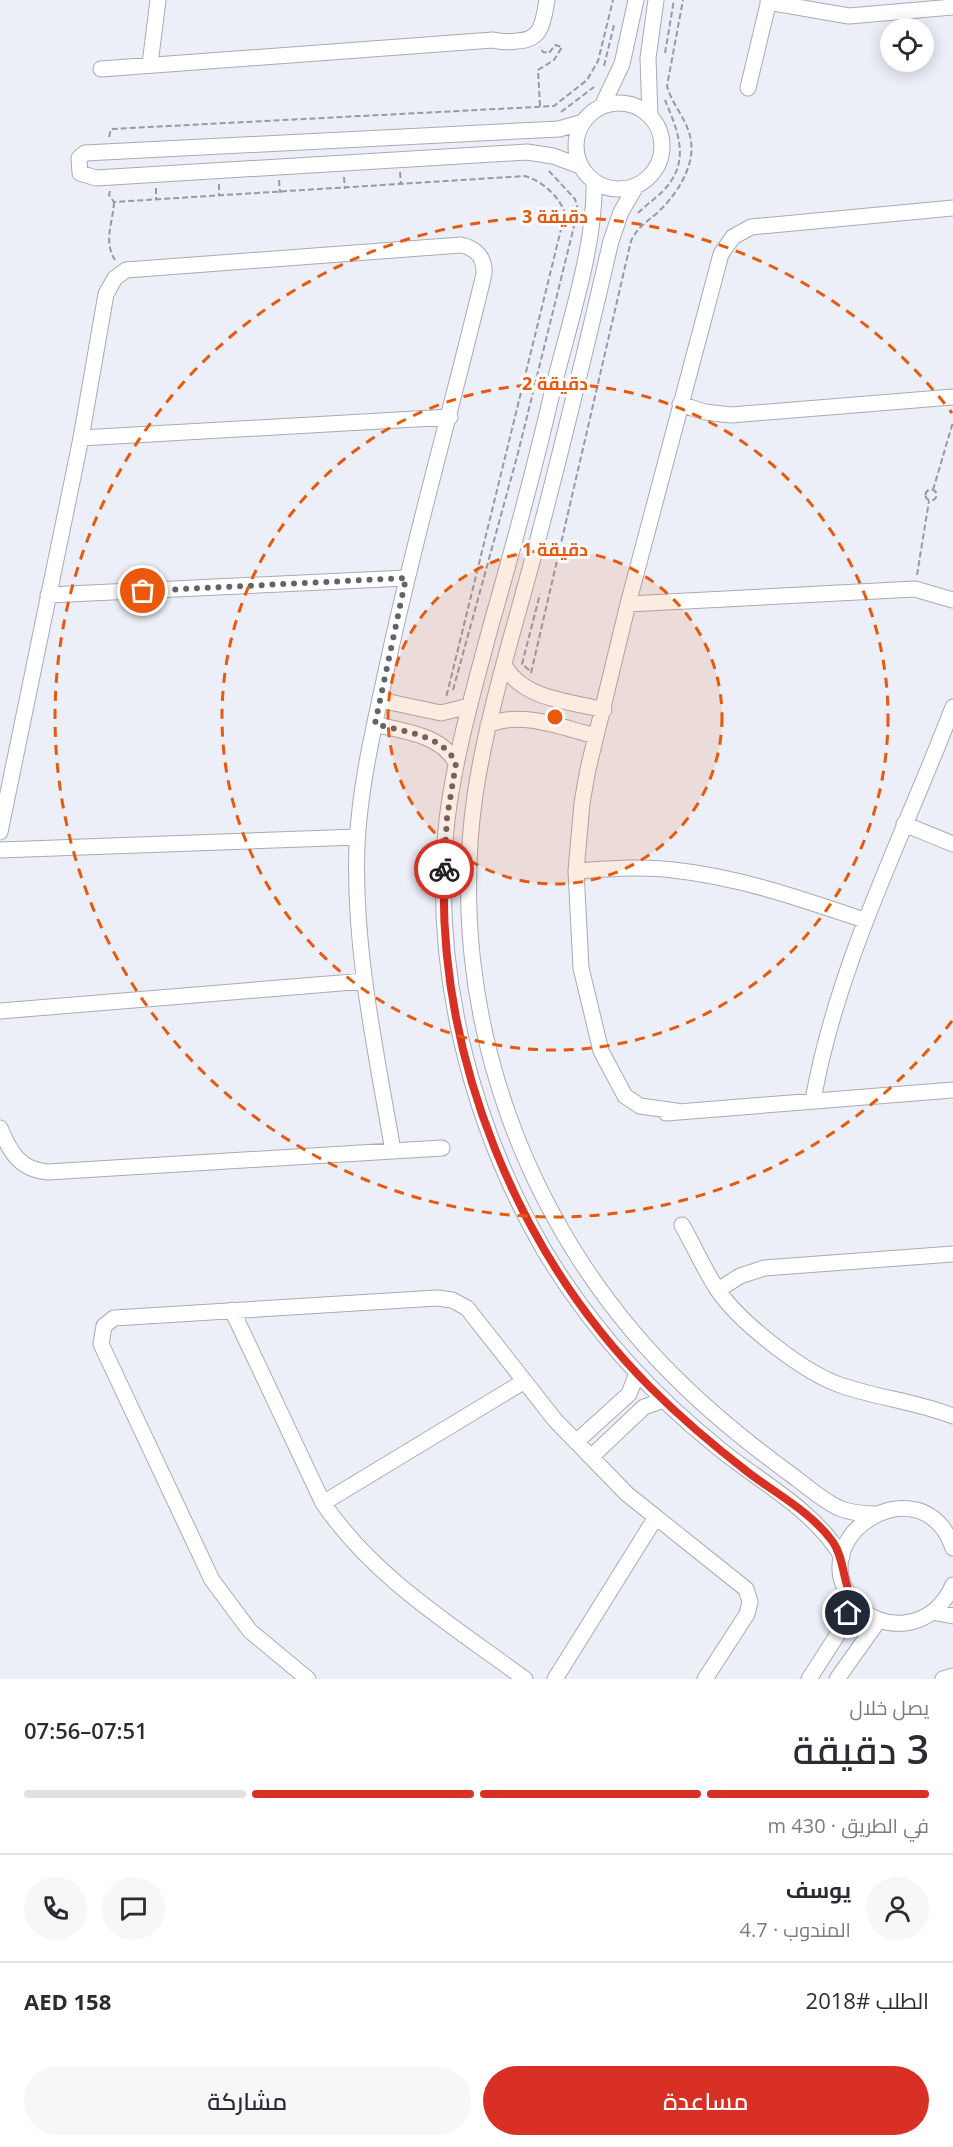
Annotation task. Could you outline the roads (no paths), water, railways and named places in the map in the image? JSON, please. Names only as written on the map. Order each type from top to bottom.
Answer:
[{"type":"street","points":[[150,64],[158,0]]},
{"type":"street","points":[[493,40],[501,35],[519,34],[529,29],[536,20],[541,0]]},
{"type":"street","points":[[101,69],[493,40],[526,41],[534,38],[542,26],[546,0]]},
{"type":"street","points":[[580,166],[553,156],[527,152],[109,177],[84,176],[80,173],[79,158],[85,153],[559,129],[583,122],[602,106],[627,49],[636,0]]},
{"type":"street","points":[[656,0],[648,58],[650,116],[661,138],[661,154],[650,176],[636,186],[621,212],[611,241],[558,465],[488,725],[475,798],[469,868],[473,974],[493,1070],[514,1132],[540,1192],[573,1250],[610,1304],[683,1385],[750,1444],[832,1504],[853,1512],[875,1514],[897,1509],[919,1512],[938,1523],[953,1548]]},
{"type":"street","points":[[748,88],[768,1],[849,16],[953,8]]},
{"type":"street","points":[[602,106],[627,104],[650,116]]},
{"type":"street","points":[[583,122],[575,149],[580,166],[594,182],[615,190],[636,186]]},
{"type":"street","points":[[594,182],[593,216],[588,242],[537,456],[456,763],[444,850],[443,913],[454,1006],[476,1094],[509,1179],[544,1249],[587,1314],[637,1373],[664,1400],[738,1465],[812,1518],[842,1557]]},
{"type":"street","points":[[953,208],[781,223],[749,220],[727,229],[717,242],[711,268],[712,287],[628,604],[596,736],[582,802],[576,871],[582,968],[602,1051],[625,1096],[640,1106],[676,1111],[953,1090]]},
{"type":"street","points":[[0,832],[81,438],[106,294],[115,278],[126,270],[461,245],[478,252],[484,269],[450,417],[406,578],[364,770],[357,837],[358,903],[365,981],[393,1151]]},
{"type":"street","points":[[680,404],[705,412],[731,415],[953,397]]},
{"type":"street","points":[[81,438],[450,417]]},
{"type":"street","points":[[48,595],[406,578]]},
{"type":"street","points":[[628,604],[915,589],[953,600]]},
{"type":"street","points":[[505,668],[514,681],[527,691],[604,710]]},
{"type":"street","points":[[380,700],[441,713],[470,706]]},
{"type":"street","points":[[560,727],[570,716],[567,701]]},
{"type":"street","points":[[813,1100],[831,1020],[864,920],[953,707]]},
{"type":"street","points":[[488,725],[504,719],[520,718],[596,736]]},
{"type":"street","points":[[375,724],[434,740],[447,749],[456,763]]},
{"type":"street","points":[[904,824],[953,844]]},
{"type":"street","points":[[0,850],[357,837]]},
{"type":"street","points":[[576,871],[649,868],[694,873],[783,893],[864,920]]},
{"type":"street","points":[[0,1011],[365,981]]},
{"type":"street","points":[[0,1128],[16,1158],[30,1169],[48,1172],[442,1148]]},
{"type":"street","points":[[682,1225],[718,1290],[747,1321],[816,1375],[844,1386],[933,1408],[953,1416]]},
{"type":"street","points":[[718,1290],[740,1276],[764,1268],[953,1254]]},
{"type":"street","points":[[308,1679],[250,1631],[212,1580],[100,1344],[104,1326],[114,1318],[437,1298],[452,1300],[474,1314],[523,1382],[576,1442],[627,1494],[742,1584],[749,1595],[747,1614],[705,1679]]},
{"type":"street","points":[[232,1310],[323,1503],[355,1546],[384,1574],[525,1679]]},
{"type":"street","points":[[576,1442],[629,1394],[637,1373]]},
{"type":"street","points":[[323,1503],[523,1382]]},
{"type":"street","points":[[591,1457],[644,1407],[664,1400]]},
{"type":"street","points":[[875,1514],[865,1520],[850,1536],[842,1557],[843,1580],[853,1601],[879,1620],[890,1623],[912,1622],[933,1612],[948,1596],[953,1585]]},
{"type":"street","points":[[555,1679],[656,1517]]},
{"type":"street","points":[[809,1679],[836,1637],[853,1601]]},
{"type":"street","points":[[933,1612],[953,1616]]},
{"type":"street","points":[[842,1678],[879,1620]]},
{"type":"street","points":[[943,1679],[953,1676]]}]
